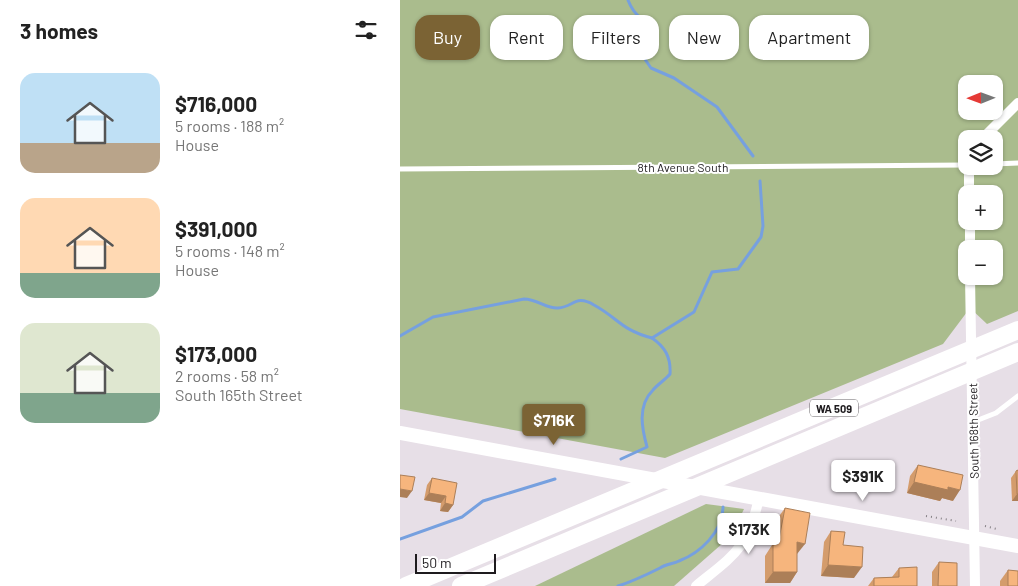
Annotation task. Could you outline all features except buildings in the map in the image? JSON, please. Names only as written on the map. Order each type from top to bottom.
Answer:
[{"type":"highway","name":"WA 509","points":[[406,586],[1015,332]]},
{"type":"highway","name":"WA 509","points":[[461,586],[1016,353]]},
{"type":"highway","points":[[474,586],[493,574]]},
{"type":"main road","points":[[400,433],[759,497],[1018,546]]},
{"type":"street","points":[[991,130],[1018,103]]},
{"type":"street","name":"South 168th Street","points":[[970,285],[975,586]]},
{"type":"street","points":[[696,586],[727,560],[747,538],[754,522],[759,497]]},
{"type":"lane","points":[[1003,164],[1018,163]]},
{"type":"lane","name":"8th Avenue South","points":[[400,169],[958,166]]},
{"type":"lane","points":[[972,422],[996,413],[1018,396]]},
{"type":"green space","points":[[400,0],[1018,0],[1018,311],[987,324],[970,308],[943,344],[665,458],[400,409]]},
{"type":"green space","points":[[706,504],[744,509],[731,536],[674,586],[535,586]]},
{"type":"waterway","points":[[628,0],[632,9],[648,26],[642,55],[651,68],[674,78],[717,107],[753,156]]},
{"type":"waterway","points":[[621,459],[647,447],[642,425],[645,403],[653,390],[670,374],[666,353],[652,338],[694,312],[712,272],[738,269],[761,237],[763,226],[760,181]]},
{"type":"waterway","points":[[400,336],[433,317],[524,299],[554,308],[563,307],[578,301],[588,302],[633,331],[652,338]]},
{"type":"waterway","points":[[400,539],[462,517],[483,501],[555,479]]},
{"type":"waterway","points":[[618,586],[695,553],[715,533],[722,516],[723,507]]}]
